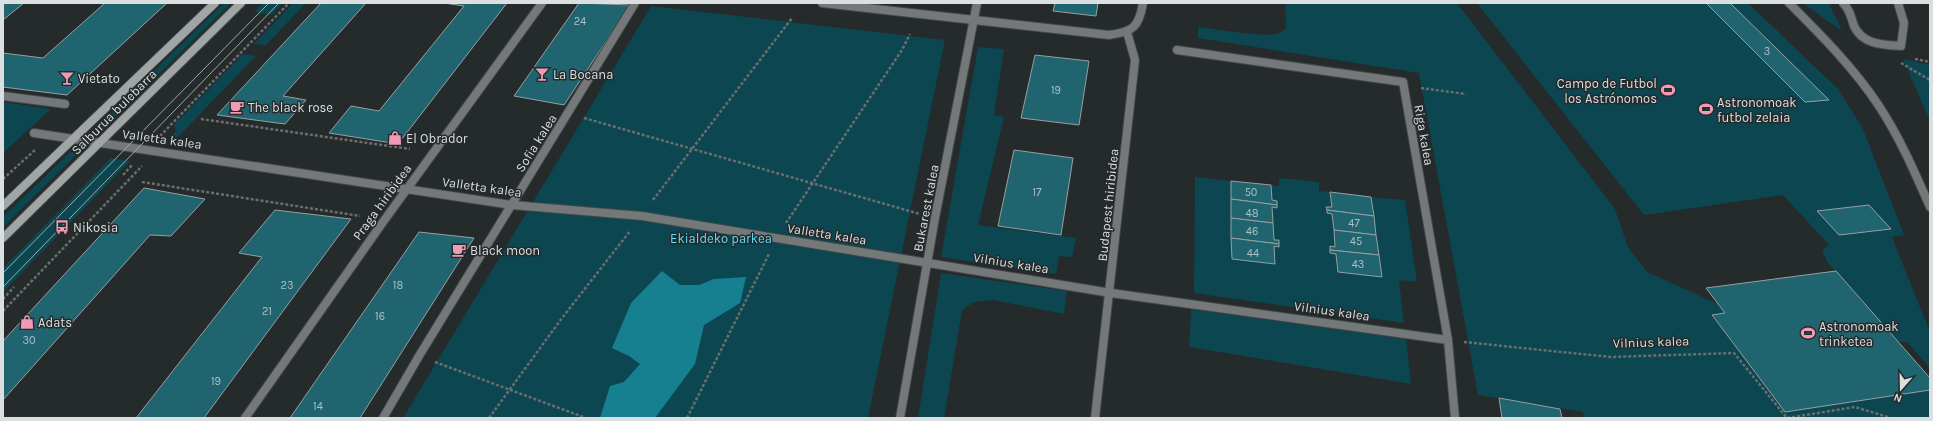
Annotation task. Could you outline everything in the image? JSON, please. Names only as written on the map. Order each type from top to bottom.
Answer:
[{"type":"main road","name":"Salburua bulebarra","points":[[3,206],[215,3]]},
{"type":"main road","name":"Salburua bulebarra","points":[[3,238],[241,3]]},
{"type":"street","name":"Praga hiribidea","points":[[245,418],[407,189],[542,3]]},
{"type":"street","name":"Sofia kalea","points":[[383,418],[419,356],[635,3]]},
{"type":"street","points":[[822,3],[1086,34],[1109,35],[1127,32],[1135,27],[1140,21],[1143,3]]},
{"type":"street","name":"Bukarest kalea","points":[[900,418],[927,264],[977,3]]},
{"type":"street","points":[[1788,3],[1831,45],[1871,94],[1911,164],[1930,207]]},
{"type":"street","points":[[1843,3],[1849,8],[1856,31],[1870,43],[1901,46],[1904,22],[1898,3]]},
{"type":"street","name":"Budapest hiribidea","points":[[1095,418],[1111,293],[1136,60],[1127,32]]},
{"type":"street","points":[[1177,50],[1402,82],[1403,86]]},
{"type":"street","name":"Riga kalea","points":[[1403,86],[1448,340],[1455,418]]},
{"type":"street","points":[[3,96],[65,104]]},
{"type":"street","name":"Valletta kalea","points":[[34,133],[512,205],[642,216],[927,264]]},
{"type":"street","name":"Vilnius kalea","points":[[927,264],[1111,293],[1448,340]]},
{"type":"path","points":[[1915,60],[1930,62]]},
{"type":"path","points":[[1899,62],[1930,80]]},
{"type":"path","points":[[1403,86],[1466,94]]},
{"type":"path","points":[[568,114],[936,218]]},
{"type":"path","points":[[201,120],[410,149]]},
{"type":"path","points":[[142,182],[360,216]]},
{"type":"path","points":[[3,299],[14,287]]},
{"type":"path","name":"Vilnius kalea","points":[[1448,340],[1610,357],[1734,353],[1787,418],[1855,407],[1891,418]]},
{"type":"path","points":[[419,356],[586,418]]},
{"type":"green space","points":[[224,3],[231,3],[103,129],[95,128]]},
{"type":"green space","points":[[263,3],[283,3],[272,15],[254,12]]},
{"type":"green space","points":[[293,3],[306,3],[266,45],[254,44]]},
{"type":"green space","points":[[1285,3],[1457,3],[1615,209],[1628,247],[1647,272],[1718,304],[1725,313],[1712,316],[1785,412],[1930,390],[1930,418],[1584,418],[1583,412],[1478,395],[1419,73],[1198,38],[1198,27],[1269,35],[1279,33],[1286,28]]},
{"type":"green space","name":"Campo de Futbol los Astrónomos","points":[[1477,3],[1748,3],[1838,89],[1863,129],[1904,235],[1892,237],[1930,332],[1930,368],[1907,342],[1899,342],[1827,262],[1822,250],[1829,245],[1783,195],[1644,215]]},
{"type":"green space","points":[[1804,3],[1829,3],[1842,31],[1805,5]]},
{"type":"green space","name":"Ekialdeko parkea","points":[[651,6],[945,40],[868,418],[403,418]]},
{"type":"green space","points":[[978,47],[1004,49],[994,115],[1004,117],[978,225],[1076,238],[1072,257],[1059,256],[1056,274],[941,257]]},
{"type":"green space","points":[[243,54],[256,56],[177,138],[170,137],[176,131],[174,125]]},
{"type":"green space","points":[[1903,59],[1930,65],[1930,121]]},
{"type":"green space","points":[[3,102],[51,109],[3,153]]},
{"type":"green space","points":[[70,152],[78,153],[3,227],[3,217]]},
{"type":"green space","points":[[111,158],[130,161],[3,292],[3,268]]},
{"type":"green space","points":[[1195,177],[1231,181],[1232,259],[1275,264],[1274,246],[1279,247],[1279,240],[1274,240],[1272,207],[1277,207],[1277,201],[1272,200],[1271,185],[1279,186],[1279,178],[1319,182],[1319,191],[1330,192],[1332,207],[1326,207],[1327,213],[1332,214],[1335,247],[1330,246],[1330,253],[1336,254],[1338,272],[1381,277],[1371,197],[1405,200],[1417,282],[1399,280],[1404,323],[1194,293]]},
{"type":"green space","points":[[941,273],[1067,291],[1064,314],[993,300],[974,302],[962,310],[944,418],[918,418]]},
{"type":"green space","points":[[1191,309],[1406,339],[1411,384],[1189,347]]},
{"type":"shaded area","points":[[662,271],[680,285],[699,285],[714,279],[746,277],[740,303],[704,325],[695,364],[655,418],[600,418],[610,386],[624,382],[640,364],[629,356],[612,348],[631,303]]},
{"type":"building","points":[[3,3],[24,3],[3,20]]},
{"type":"building","points":[[105,3],[167,3],[67,95],[3,87],[3,53],[43,58]]},
{"type":"building","points":[[321,3],[366,3],[283,96],[306,100],[285,124],[217,115]]},
{"type":"building","points":[[444,3],[507,3],[398,144],[329,133],[351,106],[379,111],[464,6]]},
{"type":"building","points":[[579,3],[630,5],[564,105],[514,96]]},
{"type":"building","points":[[1055,3],[1098,3],[1096,16],[1053,11]]},
{"type":"building","points":[[1706,3],[1730,3],[1829,100],[1805,102]]},
{"type":"building","points":[[1035,55],[1089,61],[1079,125],[1021,118]]},
{"type":"building","points":[[1014,150],[1073,158],[1061,235],[998,226]]},
{"type":"building","points":[[1231,181],[1271,185],[1272,200],[1277,201],[1277,205],[1231,199]]},
{"type":"building","points":[[144,188],[205,199],[171,236],[150,235],[3,400],[3,341]]},
{"type":"building","points":[[1330,192],[1371,197],[1374,216],[1327,210],[1326,207],[1332,207]]},
{"type":"building","points":[[1231,199],[1277,205],[1277,208],[1272,207],[1273,223],[1231,218]]},
{"type":"building","points":[[1869,205],[1891,229],[1839,235],[1817,211]]},
{"type":"building","points":[[275,210],[351,219],[204,418],[136,418],[262,257],[239,253]]},
{"type":"building","points":[[1327,210],[1374,216],[1376,235],[1334,230],[1332,214],[1327,213]]},
{"type":"building","points":[[1231,218],[1273,223],[1274,240],[1279,240],[1279,244],[1231,238]]},
{"type":"building","points":[[1334,230],[1376,235],[1379,255],[1330,250],[1330,246],[1335,247]]},
{"type":"building","points":[[419,232],[474,238],[360,418],[290,418]]},
{"type":"building","points":[[1231,238],[1279,244],[1279,247],[1274,246],[1275,264],[1232,259]]},
{"type":"building","points":[[1330,250],[1379,255],[1382,277],[1338,272],[1336,254],[1330,253]]},
{"type":"building","name":"Astronomoak trinketea","points":[[1836,271],[1930,378],[1930,390],[1785,412],[1712,315],[1725,313],[1706,288]]},
{"type":"building","points":[[1499,398],[1560,409],[1562,418],[1502,418]]},
{"type":"tram line","points":[[3,273],[269,3]]},
{"type":"tram line","points":[[3,287],[279,3]]},
{"type":"place","name":"La Bocana","points":[[542,74]]},
{"type":"place","name":"Vietato","points":[[67,78]]},
{"type":"place","name":"Campo de Futbol los Astrónomos","points":[[1668,90]]},
{"type":"place","name":"The black rose","points":[[237,107]]},
{"type":"place","name":"Astronomoak futbol zelaia","points":[[1706,109]]},
{"type":"place","name":"El Obrador","points":[[395,138]]},
{"type":"place","name":"Nikosia","points":[[62,227]]},
{"type":"place","name":"Black moon","points":[[459,250]]},
{"type":"place","name":"Adats","points":[[27,322]]},
{"type":"place","name":"Astronomoak trinketea","points":[[1808,333]]}]
